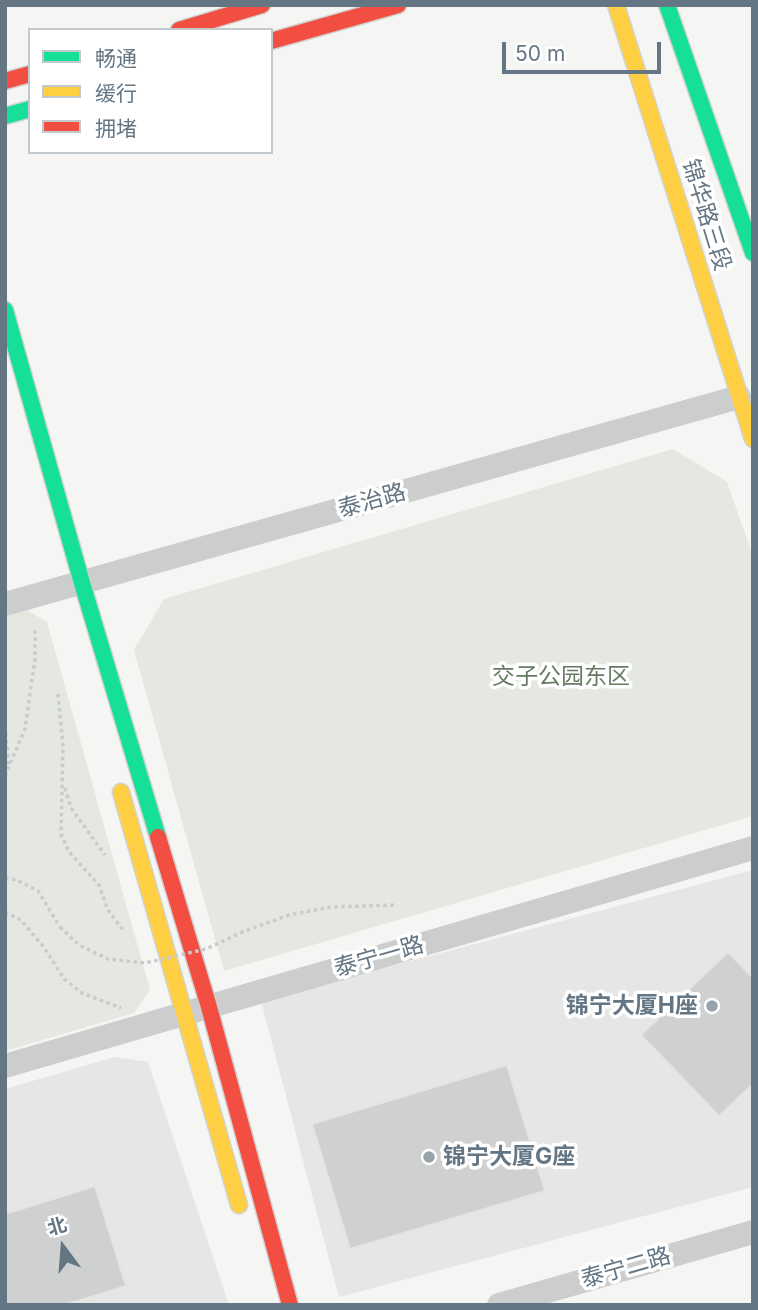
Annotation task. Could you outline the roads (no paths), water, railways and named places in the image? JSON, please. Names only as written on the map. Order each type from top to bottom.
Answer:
[{"type":"street","points":[[186,28],[262,5]]},
{"type":"street","points":[[273,40],[398,5]]},
{"type":"street","name":"锦华路三段","points":[[616,5],[753,439]]},
{"type":"street","name":"锦华路三段","points":[[667,5],[753,253]]},
{"type":"street","points":[[5,82],[28,75]]},
{"type":"street","points":[[5,116],[28,110]]},
{"type":"street","points":[[5,310],[67,587],[209,1007],[290,1305]]},
{"type":"street","name":"泰治路","points":[[5,604],[739,397]]},
{"type":"street","points":[[116,774],[245,1225]]},
{"type":"street","name":"泰宁一路","points":[[5,1066],[753,848]]},
{"type":"street","name":"泰宁二路","points":[[499,1305],[753,1232]]},
{"type":"place","name":"锦宁大厦H座","points":[[712,1006]]},
{"type":"place","name":"锦宁大厦G座","points":[[429,1157]]},
{"type":"park label","name":"交子公园东区","points":[[561,677]]}]
